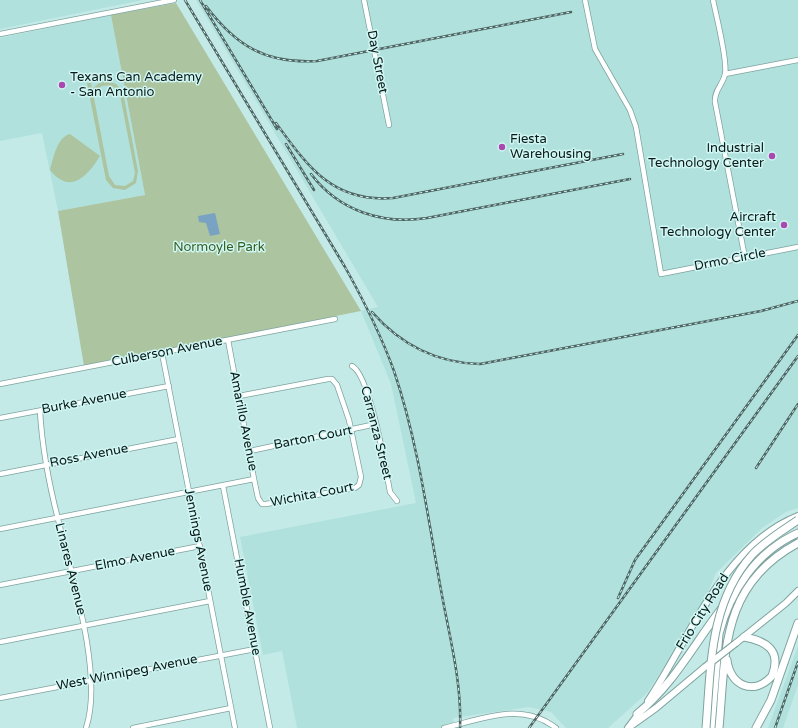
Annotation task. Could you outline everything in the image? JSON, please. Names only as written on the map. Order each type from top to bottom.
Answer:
[{"type":"highway","points":[[706,728],[713,643],[716,624],[722,604],[730,586],[753,555],[781,531],[798,520]]},
{"type":"highway","points":[[637,714],[650,704],[669,683],[746,575],[765,554],[798,533]]},
{"type":"highway","points":[[719,728],[727,642],[734,613],[753,581],[775,558],[798,543]]},
{"type":"highway","points":[[711,728],[719,634],[722,622],[737,589]]},
{"type":"highway","points":[[756,728],[771,700],[798,623]]},
{"type":"highway","points":[[727,642],[728,667],[732,676],[746,687],[760,686],[772,676],[775,666],[773,653],[764,642],[744,637]]},
{"type":"main road","name":"Frio City Road","points":[[628,728],[656,689],[731,567],[763,536],[798,516]]},
{"type":"main road","name":"Frio City Road","points":[[628,728],[656,708],[786,603],[798,591]]},
{"type":"street","points":[[0,34],[174,0]]},
{"type":"street","name":"Day Street","points":[[364,0],[389,125]]},
{"type":"street","name":"Drmo Circle","points":[[585,0],[595,49],[630,110],[636,127],[661,274],[798,247]]},
{"type":"street","points":[[713,0],[726,68],[725,74],[716,92],[715,102],[744,258]]},
{"type":"street","points":[[725,74],[798,60]]},
{"type":"street","name":"Culberson Avenue","points":[[0,384],[335,319]]},
{"type":"street","name":"Amarillo Avenue","points":[[228,340],[250,451],[254,480],[260,502]]},
{"type":"street","name":"Jennings Avenue","points":[[162,353],[235,728]]},
{"type":"street","name":"Carranza Street","points":[[352,366],[360,372],[376,424],[390,492],[396,501]]},
{"type":"street","points":[[239,396],[328,379],[335,382],[351,431]]},
{"type":"street","name":"Burke Avenue","points":[[0,418],[169,386]]},
{"type":"street","name":"Linares Avenue","points":[[40,411],[46,465],[57,518],[72,571],[84,625],[91,680],[91,711],[86,728]]},
{"type":"street","name":"Barton Court","points":[[250,451],[351,431],[376,424]]},
{"type":"street","name":"Wichita Court","points":[[260,502],[266,504],[354,488],[361,481],[351,431]]},
{"type":"street","name":"Ross Avenue","points":[[0,474],[179,439]]},
{"type":"street","points":[[0,529],[254,480]]},
{"type":"street","name":"Humble Avenue","points":[[223,486],[270,728]]},
{"type":"street","name":"Elmo Avenue","points":[[0,585],[200,546]]},
{"type":"street","points":[[0,642],[210,601]]},
{"type":"street","name":"West Winnipeg Avenue","points":[[0,698],[255,649]]},
{"type":"street","points":[[132,728],[231,708]]},
{"type":"street","points":[[444,728],[513,713],[533,716],[556,728]]},
{"type":"shaded area","points":[[0,0],[143,0],[0,29]]},
{"type":"shaded area","points":[[196,0],[798,0],[798,508],[786,512],[762,528],[716,573],[699,613],[647,693],[608,728],[566,728],[551,712],[529,707],[453,718],[454,728],[297,728],[282,651],[263,655],[240,537],[416,503],[391,384],[361,311],[378,307]]},
{"type":"shaded area","name":"Texans Can Academy - San Antonio","points":[[111,15],[145,195],[58,211],[42,133],[0,141],[0,38]]},
{"type":"shaded area","points":[[798,646],[798,685],[783,728],[768,728]]},
{"type":"green space","name":"Normoyle Park","points":[[176,3],[361,311],[84,366],[58,211],[145,195],[111,15]]},
{"type":"green space","points":[[106,81],[116,84],[123,92],[138,171],[136,183],[125,190],[113,188],[106,180],[87,83],[91,83],[92,89],[99,83]],"holes":[[[108,85],[113,87],[120,95],[135,173],[133,181],[125,186],[115,185],[109,176],[94,98],[96,90],[102,86]]]},
{"type":"green space","points":[[70,134],[100,156],[90,171],[78,180],[71,182],[64,181],[57,177],[50,170],[59,144],[62,139]]},
{"type":"water","points":[[215,213],[220,234],[210,236],[206,223],[199,222],[198,216]]},
{"type":"railway","points":[[185,0],[345,267],[384,344],[394,371],[410,425],[422,480],[457,676],[460,728]]},
{"type":"railway","points":[[200,0],[277,129]]},
{"type":"railway","points":[[206,6],[229,32],[254,50],[282,59],[299,61],[317,61],[571,12]]},
{"type":"railway","points":[[276,123],[299,154],[324,179],[338,188],[354,195],[372,198],[393,198],[623,154]]},
{"type":"railway","points":[[286,144],[314,190]]},
{"type":"railway","points":[[311,174],[322,187],[348,206],[378,217],[411,220],[630,179]]},
{"type":"railway","points":[[372,312],[395,334],[420,350],[449,360],[480,364],[761,311],[798,301]]},
{"type":"railway","points":[[618,598],[635,560],[798,335]]},
{"type":"railway","points":[[529,728],[798,356]]},
{"type":"railway","points":[[756,468],[798,404]]},
{"type":"railway","points":[[775,728],[798,662]]},
{"type":"place","name":"Texans Can Academy - San Antonio","points":[[62,85]]},
{"type":"place","name":"Fiesta Warehousing","points":[[502,147]]},
{"type":"place","name":"Industrial Technology Center","points":[[772,156]]},
{"type":"place","name":"Aircraft Technology Center","points":[[784,225]]}]
